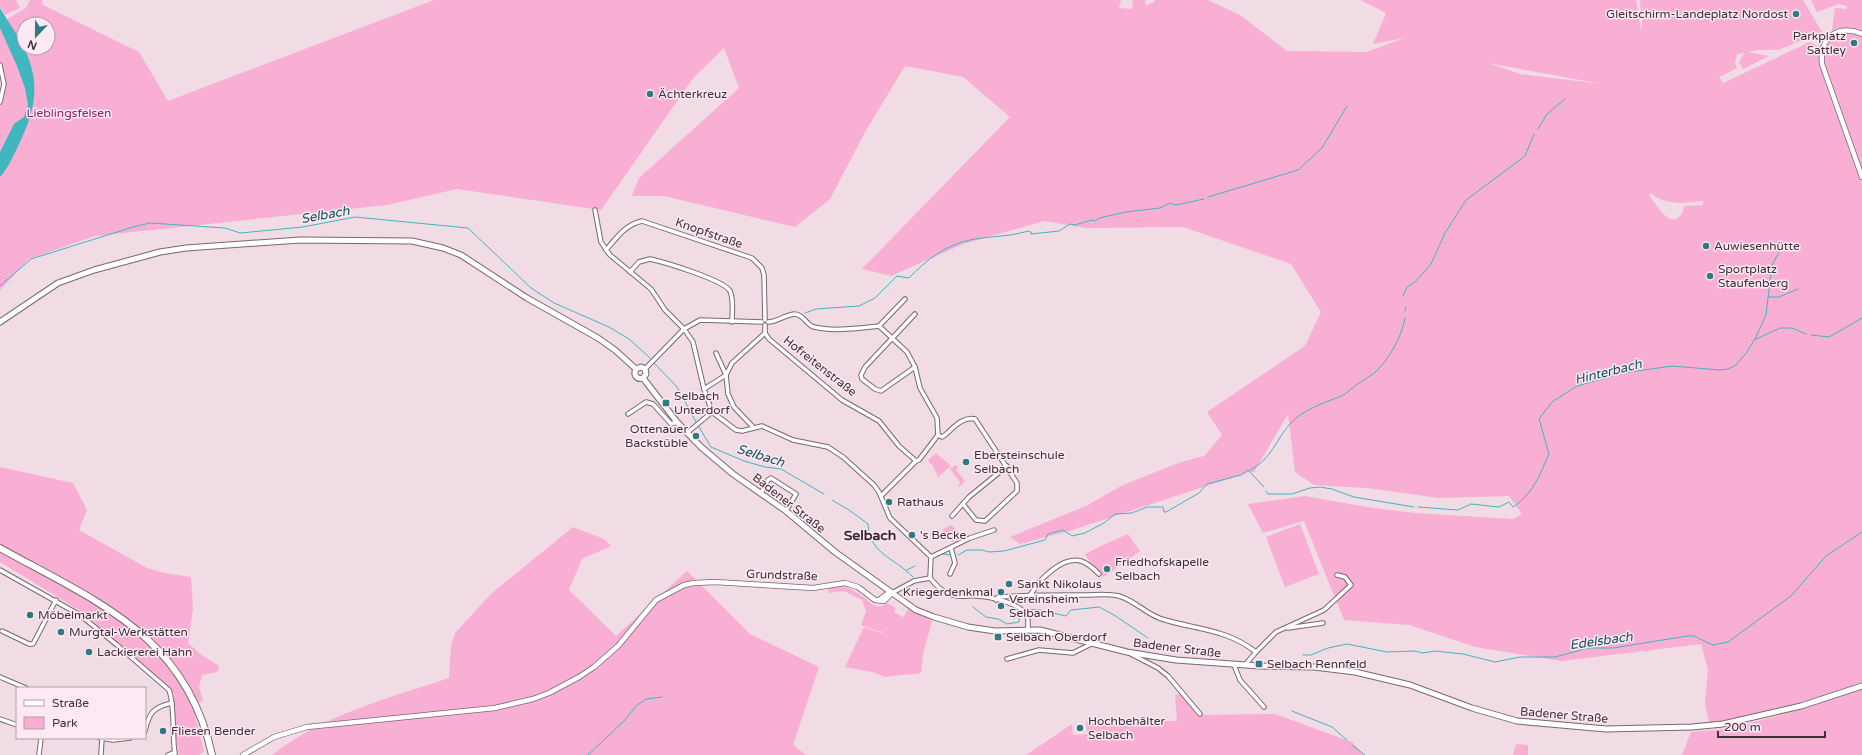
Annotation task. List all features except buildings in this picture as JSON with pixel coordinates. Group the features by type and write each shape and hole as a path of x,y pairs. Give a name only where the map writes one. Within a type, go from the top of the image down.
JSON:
{"main road":[{"path":"0,322 58,283 94,270 160,252 186,248 300,240 412,241 443,248 467,259 527,298 598,338 636,369"},
{"path":"639,367 644,369 646,374 643,378 639,379 636,377 634,373 636,369 639,367"},
{"name":"Badener Straße","path":"643,378 676,422 712,458 786,511 835,552 916,610 968,627 995,631 1040,630 1127,652 1176,660 1245,665 1314,667 1356,672 1380,676 1516,721 1543,725 1606,730 1643,730 1723,724 1801,706 1862,686"},
{"path":"0,548 76,588 112,610 153,644 177,673 196,704 207,733 212,755"}],"street":[{"path":"1862,34 1849,30 1842,31 1831,36 1824,42 1821,55 1822,64 1862,177"},
{"path":"0,65 4,84 0,102"},
{"path":"595,210 601,242 606,250 651,289 666,310 684,328 693,342 704,389 712,412 736,430 742,431 753,427 762,426 793,440 828,447 858,470 874,485 881,496 890,518 931,557 930,578 943,591 953,596 977,596 1015,605 1028,619 1028,630"},
{"name":"Knopfstraße","path":"606,250 624,228 632,223 642,221 752,258 762,268 764,275 765,322"},
{"path":"630,272 640,262 650,259 721,282 726,286 732,296 732,322"},
{"path":"644,369 684,328 700,320 776,322 794,314 802,316 813,327 834,329 879,326 905,299"},
{"path":"915,314 865,367 861,375 862,379 874,389 881,391 915,367"},
{"path":"704,389 726,375 732,363 765,333 765,322"},
{"path":"879,326 907,352 915,367 920,388 937,418 938,435 924,456 916,461 881,496"},
{"name":"Hofreitenstraße","path":"765,333 769,339 842,400 879,421 899,446 916,461"},
{"path":"716,354 726,375 728,394 734,407 753,427"},
{"path":"628,414 646,402 649,402 653,404 671,424 676,422"},
{"path":"686,433 712,412"},
{"path":"938,435 942,437 964,419 970,417 974,419 1017,483 1018,489 985,521 976,520 964,504"},
{"path":"952,516 969,497 1007,466"},
{"path":"761,493 771,478 796,494 786,511"},
{"path":"931,557 970,538 994,530"},
{"path":"950,574 955,563 951,548"},
{"path":"1031,594 1036,586 1052,571 1073,560 1089,565 1099,574"},
{"path":"0,570 56,600 80,615 163,684 170,692 172,703 175,753 168,755"},
{"path":"1245,665 1276,632 1324,610 1351,585 1345,577 1337,575"},
{"name":"Grundstraße","path":"243,755 274,737 307,727 494,708 549,693 579,677 607,656 656,600 684,585 703,582 813,588 845,583 858,587 872,598 886,600 892,593 914,581 930,578"},
{"path":"996,600 998,597 1031,594 1114,595 1132,601 1153,616 1163,620 1195,626 1224,634 1245,644 1256,652"},
{"path":"2,631 29,644 33,644 56,600"},
{"path":"1282,630 1323,623"},
{"path":"1007,659 1039,650 1073,653 1093,643"},
{"path":"1127,652 1163,672 1200,714"},
{"path":"1234,664 1240,680 1264,707"},
{"path":"0,677 24,687"},
{"path":"146,721 154,710 172,703"},
{"path":"0,718 16,725"},
{"path":"39,755 41,739"},
{"path":"101,739 101,755"},
{"path":"107,739 122,739"}],"green space":[{"path":"0,0 16,0 20,8 5,15 0,6"},
{"name":"Lieblingsfelsen","path":"30,0 42,0 43,5 139,52 168,101 434,0 1121,0 1119,8 1132,9 1133,0 1145,0 1146,5 1155,2 1154,0 1208,0 1240,15 1287,51 1366,52 1405,38 1373,44 1386,13 1360,0 1636,0 1641,31 1642,23 1640,0 1803,0 1822,32 1778,50 1758,50 1747,52 1769,56 1743,69 1739,62 1746,53 1737,54 1735,63 1737,68 1719,77 1723,83 1810,42 1818,47 1841,31 1832,30 1835,8 1846,9 1847,6 1839,4 1817,12 1811,0 1862,0 1862,682 1787,707 1709,723 1705,702 1708,670 1701,644 1561,661 1475,647 1409,625 1344,620 1304,521 1263,533 1248,504 1305,496 1367,507 1415,513 1513,519 1522,514 1509,496 1439,498 1367,488 1314,485 1295,472 1288,414 1254,472 1249,472 1072,530 1020,544 1010,537 1086,506 1121,486 1178,463 1204,456 1222,435 1207,412 1305,346 1321,312 1291,264 1183,227 1086,228 1044,221 963,244 891,276 862,269 1010,117 963,77 905,66 865,132 830,199 795,227 664,196 632,196 639,178 739,88 724,48 694,77 601,210 457,189 387,205 95,236 29,259 0,290 0,103 4,87 0,61 0,23 26,8","holes":["1488,63 1602,84 1520,74","1651,193 1669,202 1676,203 1703,201 1703,205 1684,206 1680,216 1674,219 1666,216 1662,212 1649,196"]},
{"path":"936,453 951,466 938,477 932,464 930,464 928,460"},
{"path":"956,465 958,468 956,470 965,481 958,488 960,482 950,469"},
{"path":"0,467 73,483 87,510 79,530 147,568 165,573 191,577 193,609 188,643 203,656 219,666 218,672 202,675 199,687 203,701 198,703 195,716 204,751 199,755 179,755 173,718 174,694 168,686 84,613 0,562"},
{"path":"1300,524 1319,574 1285,587 1266,537"},
{"path":"951,525 961,534 963,538 952,542 942,530"},
{"path":"573,527 604,539 611,546 582,559 569,590 616,636 687,571 750,634 819,667 793,745 806,755 272,755 292,741 335,718 357,709 449,678 451,646 455,633 492,593"},
{"path":"1128,534 1140,551 1104,577 1094,569 1085,554"},
{"path":"845,586 858,593 873,605 879,606 887,603 896,608 894,612 903,617 901,621 909,608 932,621 923,654 921,673 885,677 872,672 845,667 864,627 882,633 888,626 882,632 861,625 866,611 862,600 844,591 829,593 828,588"},
{"path":"1862,690 1862,755 1682,755 1691,732 1727,729 1793,712"},
{"path":"1180,694 1198,715 1275,714 1352,742 1364,755 1026,755 1072,724 1073,735 1087,734 1086,721 1177,721 1175,695"},
{"path":"1516,744 1528,745 1528,755 1513,755"}],"water":[{"path":"0,8 16,33 16,56 27,56 32,68 34,92 33,104 26,129 11,160 0,177 0,152 14,124 24,117 28,105 25,88 17,66 0,28"}],"waterway":[{"path":"1538,129 1547,114 1565,99"},
{"path":"1208,197 1298,170 1322,148 1347,106"},
{"path":"1403,296 1407,287 1415,282 1431,264 1445,233 1466,200 1525,156 1534,134"},
{"path":"805,313 816,309 859,306 875,298 897,276 909,278 929,259 945,249 961,242 1028,231 1031,232 1031,234 1059,231 1070,224 1075,225 1091,220 1095,221 1099,218 1126,212 1160,208 1170,203 1176,205 1204,199"},
{"name":"Selbach","path":"0,286 31,259 150,223 225,228 240,233 303,227 355,217 468,228 531,288 554,303 609,327 629,339 650,358"},
{"path":"1755,339 1766,315 1772,265 1782,247"},
{"path":"1769,297 1779,297 1798,289"},
{"path":"1405,311 1406,307"},
{"path":"1250,470 1264,460 1286,429 1301,414 1343,395 1379,368 1398,341 1405,318"},
{"name":"Hinterbach","path":"1811,335 1829,337 1862,318"},
{"name":"Hinterbach","path":"1418,507 1458,510 1471,504 1499,507 1509,502 1513,507 1520,502 1535,484 1549,454 1539,419 1552,402 1577,386 1623,373 1672,366 1720,370 1728,369 1736,365 1747,352 1754,340 1780,328 1792,328 1806,334"},
{"name":"Selbach","path":"654,363 677,387 696,422"},
{"name":"Selbach","path":"699,427 711,447 744,461 765,467 781,469 824,494"},
{"name":"Hinterbach","path":"958,555 967,550 982,550 989,552 1004,551 1045,540 1048,534 1063,530 1072,536 1085,533 1104,523 1115,514 1132,513 1147,507 1163,507 1164,512 1166,512 1199,493 1207,484 1241,475 1248,470 1264,487"},
{"name":"Hinterbach","path":"1266,491 1268,494 1292,494 1310,488 1320,487 1332,489 1354,497 1414,507"},
{"name":"Selbach","path":"832,500 868,524 873,543 878,549 913,577"},
{"name":"Edelsbach","path":"1303,655 1311,655 1328,648 1347,644 1387,652 1415,651 1423,653 1435,651 1463,654 1495,662 1520,657 1555,657 1588,648 1613,648 1687,636 1694,636 1713,645 1728,642 1791,596 1826,556 1862,532"},
{"name":"Hinterbach","path":"942,554 951,555"},
{"name":"Hinterbach","path":"907,570 915,566"},
{"name":"Selbach","path":"973,607 986,617 998,619 1007,624 1019,622 1020,613"},
{"name":"Selbach","path":"1024,609 1040,610 1066,616 1071,610 1099,607 1114,615 1148,638"},
{"path":"588,755 625,720 636,706 646,699 662,697"},
{"path":"1292,711 1332,727 1347,740"},
{"path":"1352,745 1365,755"}],"place":[{"name":"Gleitschirm-Landeplatz Nordost","path":"1796,14"},
{"name":"Parkplatz Sattley","path":"1854,43"},
{"name":"Ächterkreuz","path":"650,94"},
{"name":"Auwiesenhütte","path":"1706,246"},
{"name":"Sportplatz Staufenberg","path":"1710,276"},
{"name":"Selbach Unterdorf","path":"666,403"},
{"name":"Ottenauer Backstüble","path":"696,436"},
{"name":"Ebersteinschule Selbach","path":"966,462"},
{"name":"Rathaus","path":"889,502"},
{"name":"'s Becke","path":"912,535"},
{"name":"Friedhofskapelle Selbach","path":"1107,569"},
{"name":"Sankt Nikolaus","path":"1009,584"},
{"name":"Kriegerdenkmal","path":"1001,592"},
{"name":"Vereinsheim Selbach","path":"1001,606"},
{"name":"Möbelmarkt","path":"30,615"},
{"name":"Murgtal-Werkstätten","path":"61,632"},
{"name":"Selbach Oberdorf","path":"998,637"},
{"name":"Lackiererei Hahn","path":"89,652"},
{"name":"Selbach Rennfeld","path":"1259,664"},
{"name":"Hochbehälter Selbach","path":"1080,728"},
{"name":"Fliesen Bender","path":"163,731"}],"district":[{"name":"Selbach","path":"870,535"}]}
